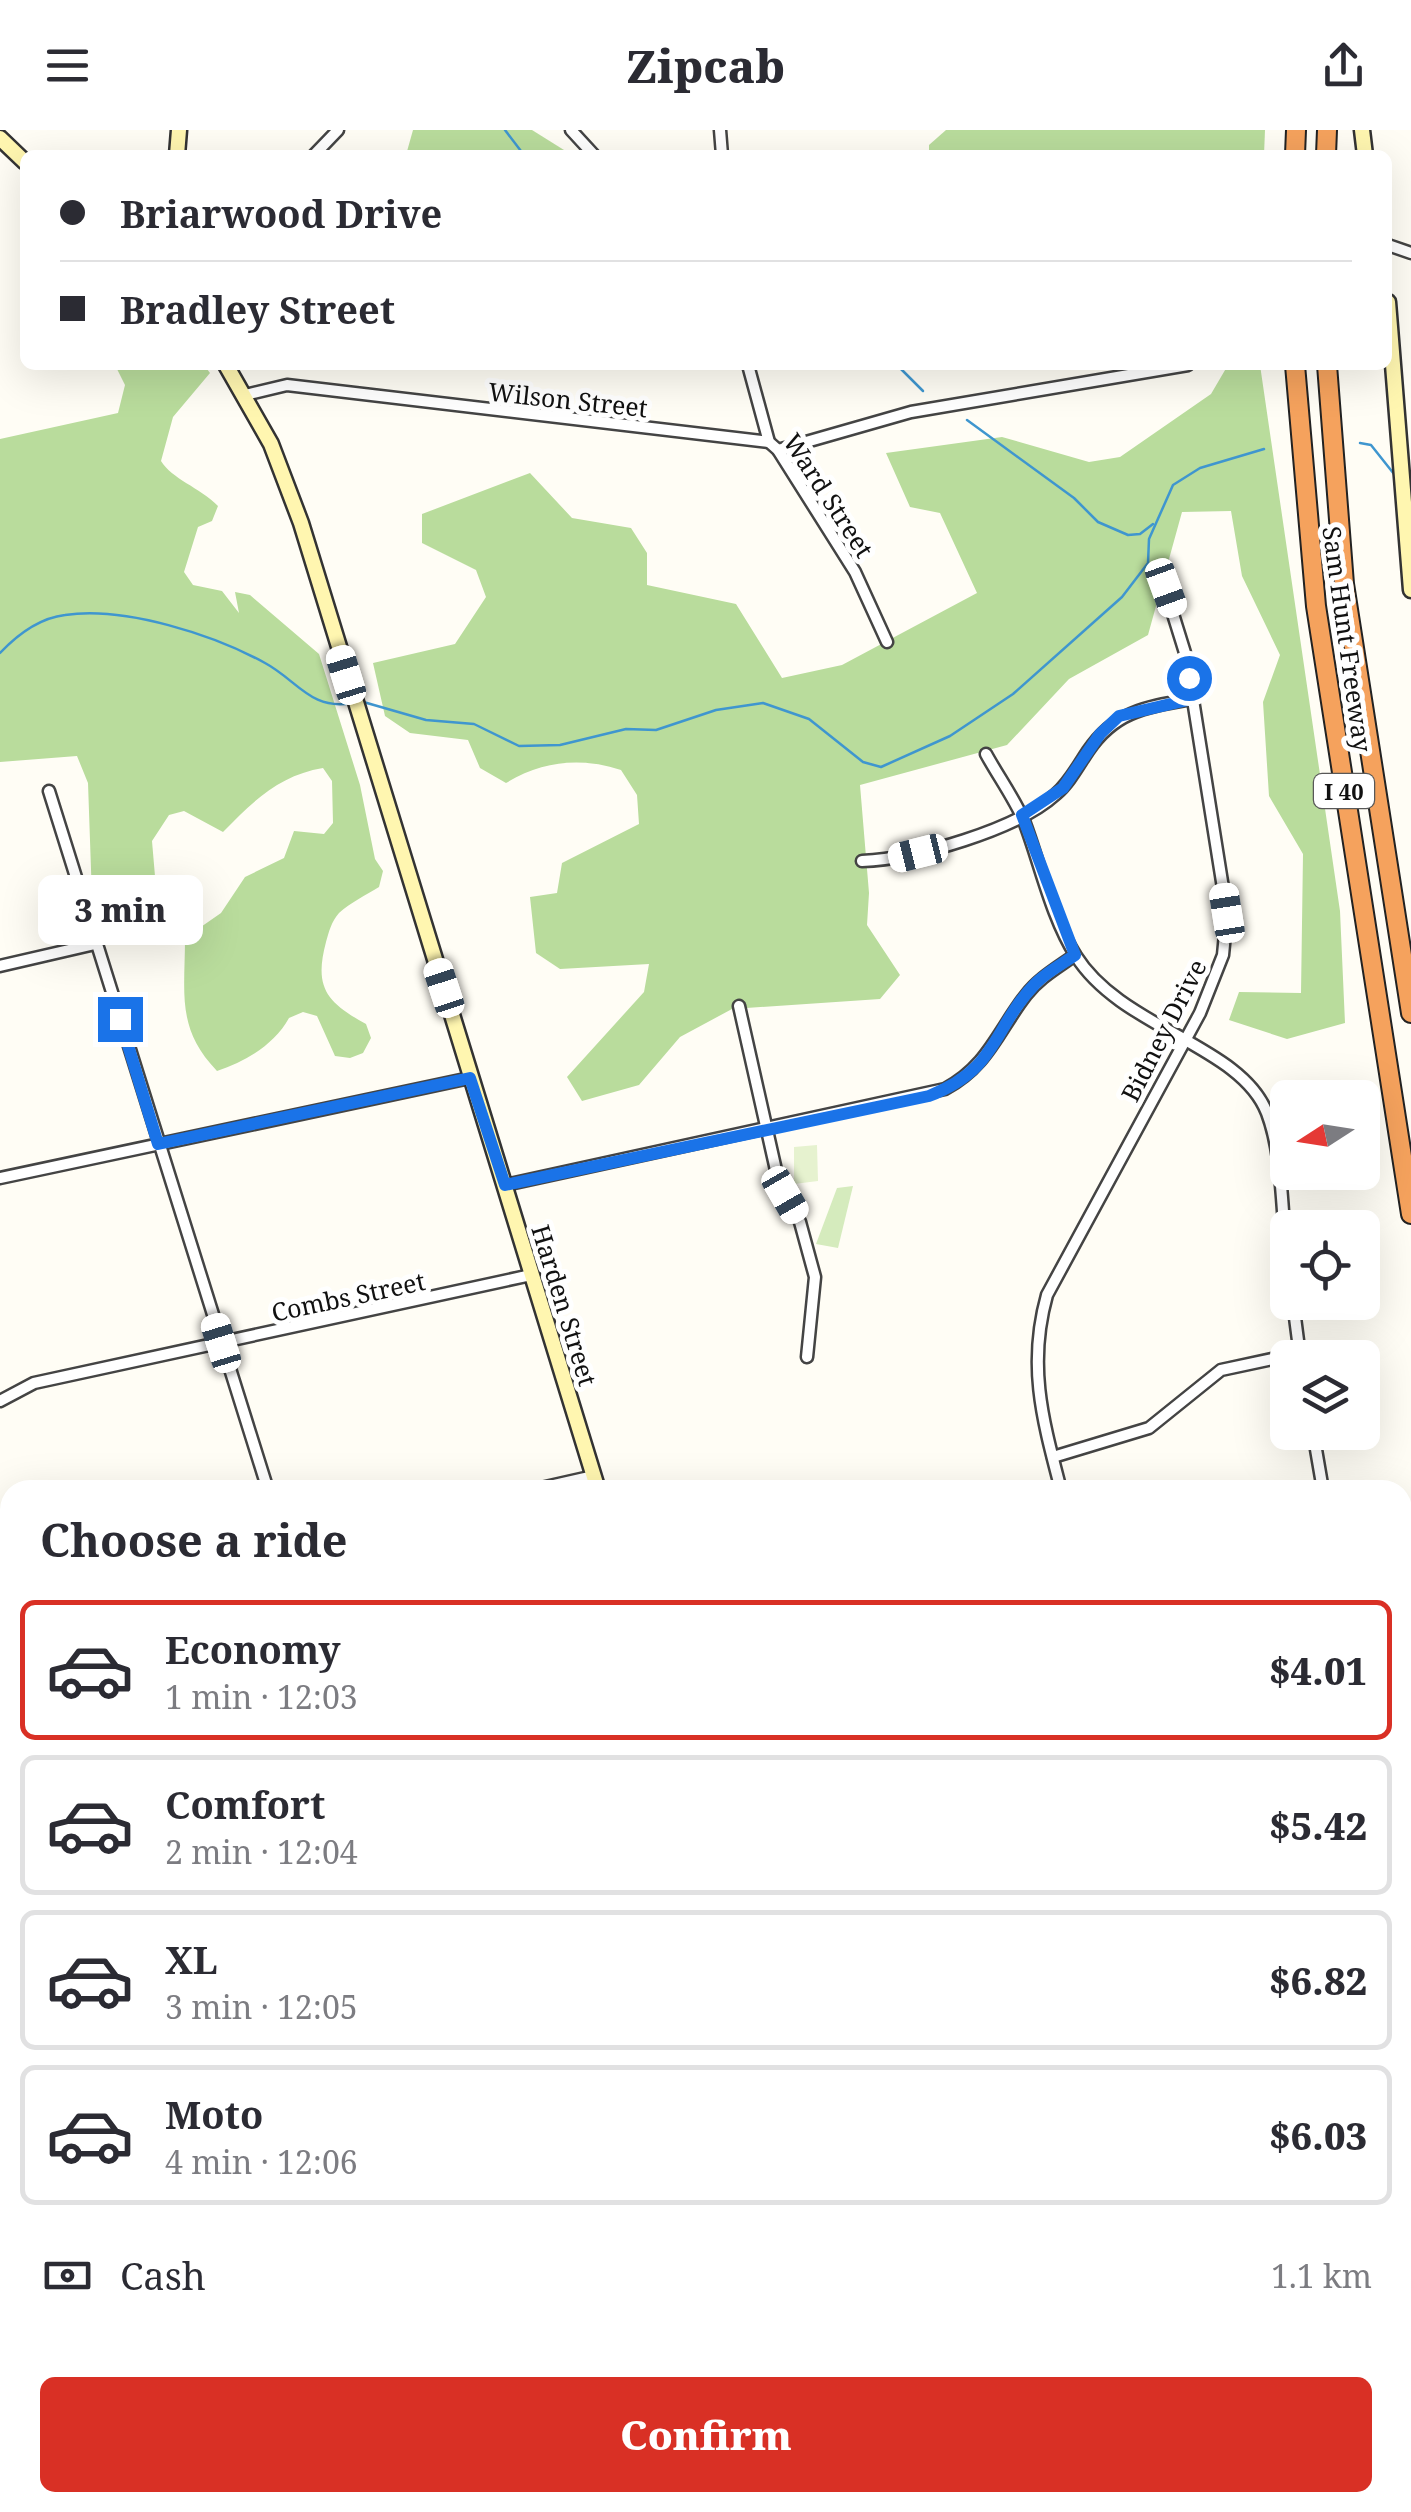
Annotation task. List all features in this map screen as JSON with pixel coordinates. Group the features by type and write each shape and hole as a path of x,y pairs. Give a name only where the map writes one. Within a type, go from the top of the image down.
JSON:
{"highway":[{"name":"Sam Hunt Freeway","path":"1295,370 1311,570 1411,1214"},
{"name":"Sam Hunt Freeway","path":"1327,370 1344,584 1411,1013"}],"main road":[{"path":"0,138 20,157"},
{"path":"1392,352 1411,590"},
{"name":"Harden Street","path":"229,370 287,483 595,1480"}],"street":[{"path":"319,150 338,130"},
{"path":"571,130 589,150"},
{"name":"Ward Street","path":"750,370 773,446 855,572 887,642"},
{"name":"Wilson Street","path":"245,395 287,385 773,446 912,412 1159,370"},
{"name":"Bidney Drive","path":"1058,1480 1042,1423 1035,1376 1037,1340 1047,1295 1218,971 1228,921 1178,623 1159,568"},
{"path":"862,862 918,853 1022,815 1063,788 1100,734 1119,716 1192,699"},
{"path":"986,754 1022,815 1075,955 1109,994 1240,1074 1267,1112 1280,1210"},
{"path":"48,791 265,1480"},
{"path":"0,966 95,944"},
{"path":"505,1185 929,1096 960,1081 992,1052 1038,980 1075,955"},
{"path":"740,1006 778,1178 800,1222 814,1277 807,1358"},
{"path":"0,1178 470,1078"},
{"name":"Combs Street","path":"0,1401 34,1384 532,1275"},
{"path":"1052,1457 1149,1428 1221,1370 1270,1361"},
{"path":"1316,1450 1321,1480"}],"green space":[{"path":"413,130 532,130 564,150 407,150"},
{"path":"946,130 1265,130 1264,150 929,150 929,145"},
{"path":"118,370 210,373 173,417 161,461 218,506 212,521 198,527 184,572 193,585 222,591 239,613 235,592 250,595 319,654 360,785 375,859 383,871 379,887 336,916 323,958 326,992 341,1008 366,1024 371,1038 363,1053 350,1058 335,1056 317,1016 303,1012 289,1018 258,1051 217,1071 195,1040 184,993 185,938 221,913 245,877 284,858 294,831 324,834 333,823 332,781 323,768 280,783 223,832 184,811 169,815 152,841 156,888 131,905 102,910 92,898 88,783 77,756 0,762 0,439 118,413 125,385"},
{"path":"1225,370 1261,370 1340,911 1345,1023 1287,1039 1229,1020 1239,992 1301,993 1303,854 1269,796 1263,702 1280,655 1242,576 1231,511 1182,512 1148,635 1069,679 1007,745 860,785 869,893 867,925 900,975 880,999 732,1009 680,1037 639,1085 582,1101 567,1077 644,992 649,964 560,969 536,953 530,897 557,893 562,863 639,824 637,795 621,770 591,763 548,766 506,783 480,768 468,740 410,733 385,716 373,663 455,644 486,597 476,570 422,543 422,514 530,473 572,518 631,528 647,553 647,585 736,604 782,678 842,665 977,593 940,513 910,507 886,453 1002,437 1089,462 1120,457 1211,394"},
{"path":"817,1145 818,1181 794,1184 794,1147"},
{"path":"853,1186 838,1248 816,1244 837,1188"}],"waterway":[{"path":"505,130 520,150"},
{"path":"902,370 923,391"},
{"path":"967,420 1074,498 1098,522 1128,535 1140,534 1153,524"},
{"path":"1360,443 1371,445 1394,474"},
{"path":"360,701 426,720 474,724 519,746 560,745 626,729 656,730 716,710 763,703 809,719 863,762 881,767 950,736 1013,694 1122,597 1148,563 1149,539 1173,485 1200,468 1264,449"},
{"path":"0,653 38,623 65,615 114,615 168,625 221,642 265,663 315,698 326,703 352,703"}],"route":[{"path":"120,1019 158,1144 470,1078 505,1185 929,1096 945,1090 981,1065 1038,980 1075,955 1022,815 1063,788 1100,734 1119,716 1131,710 1192,699 1189,678"}]}
